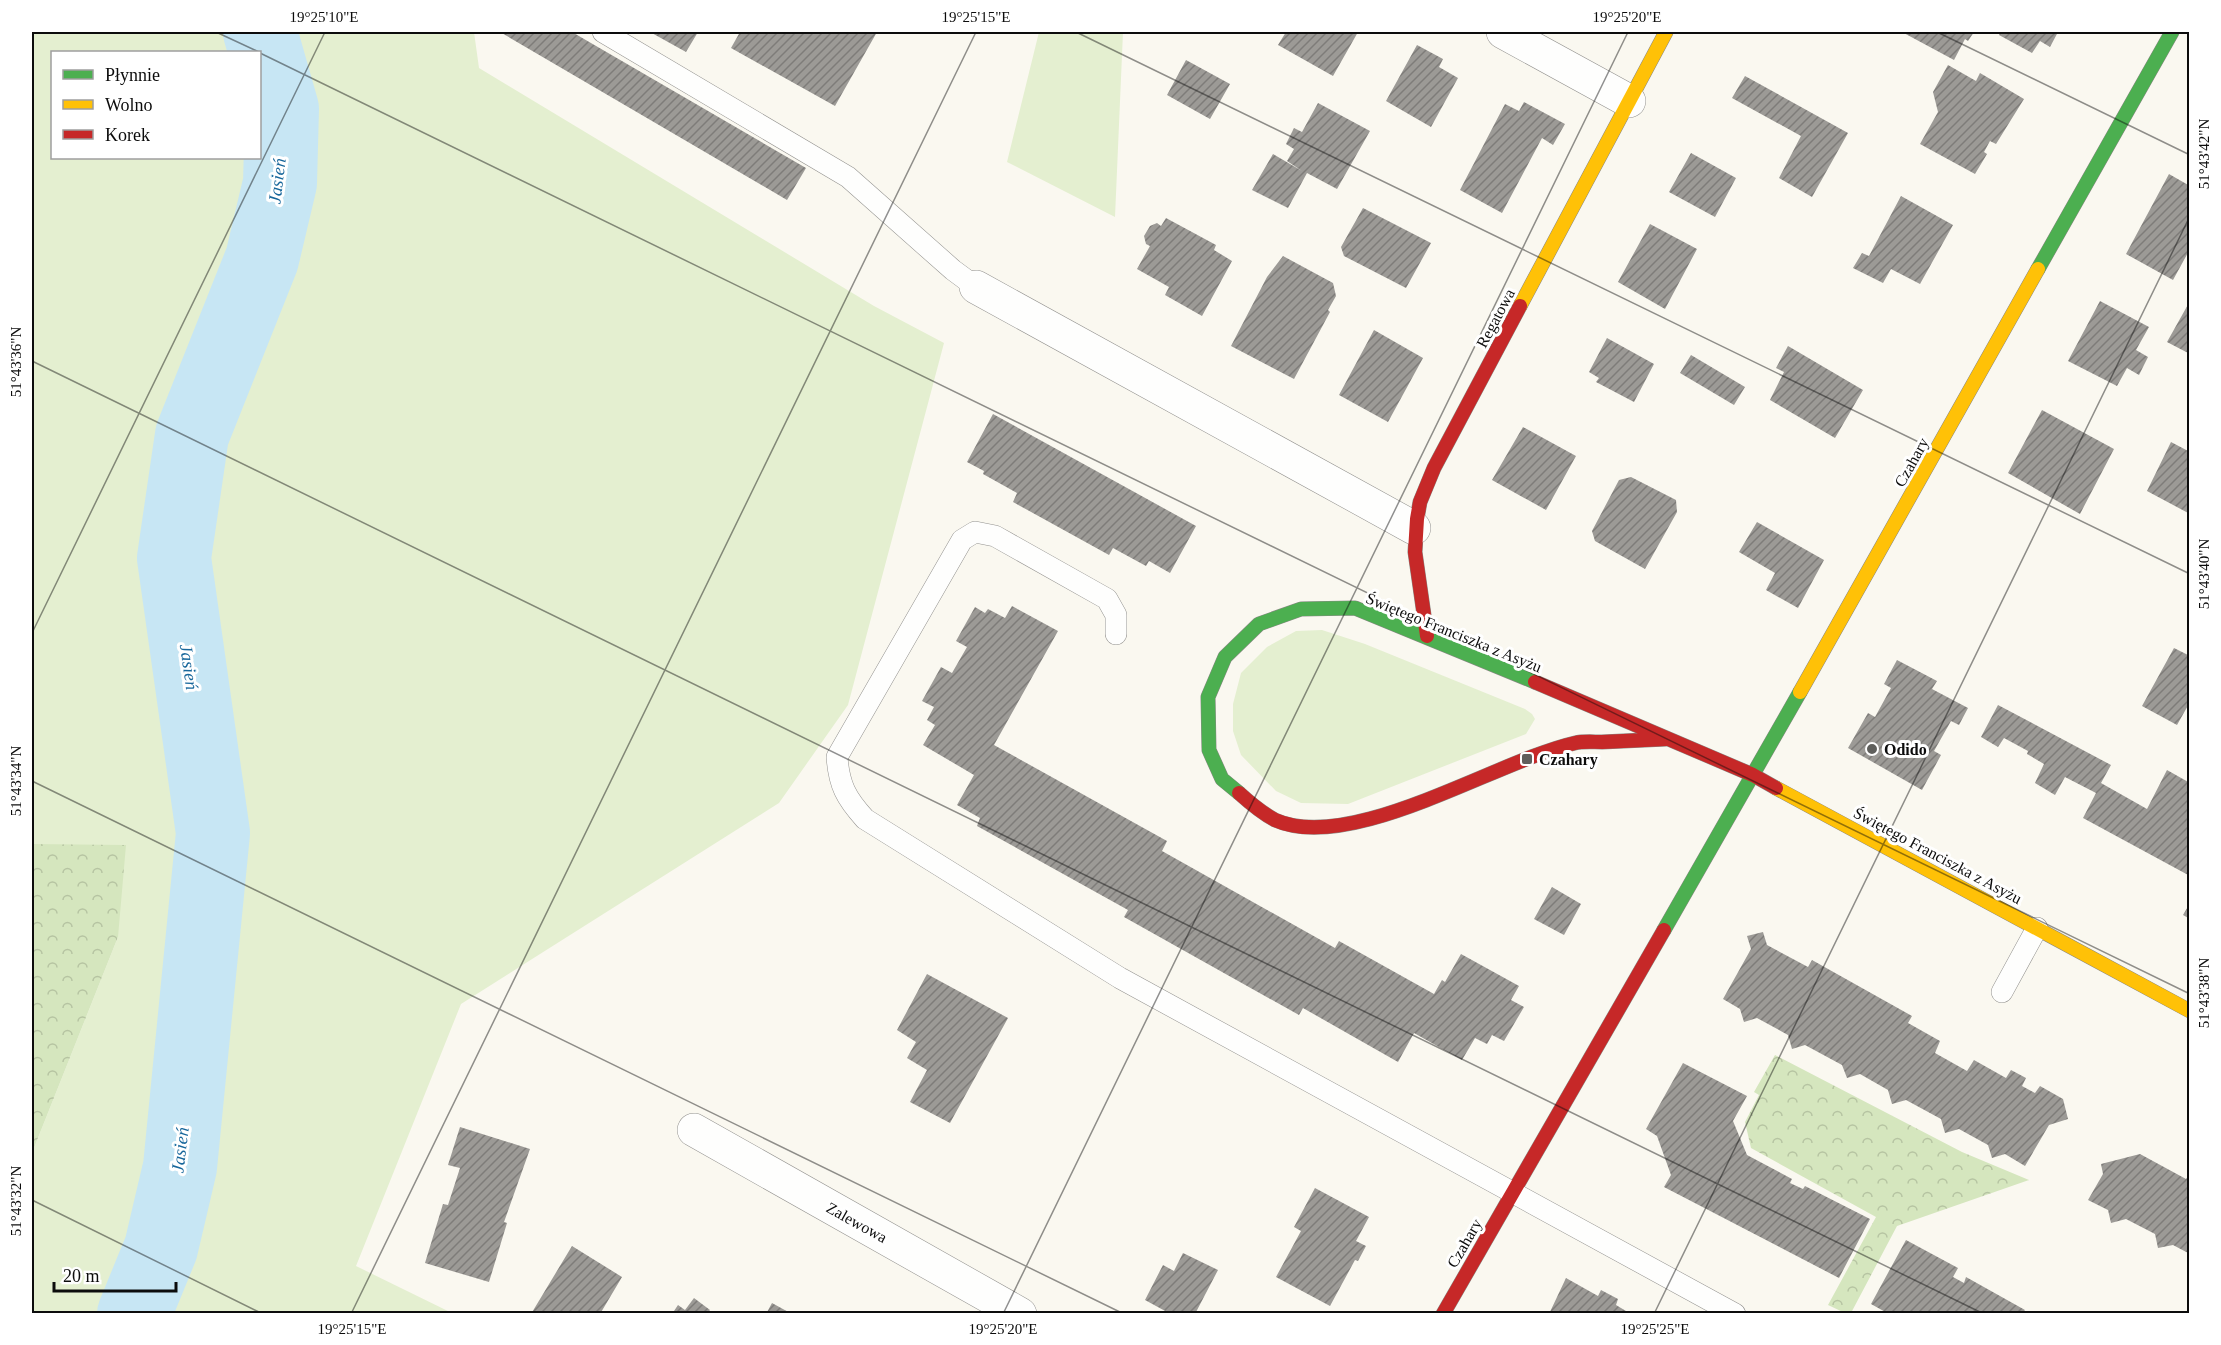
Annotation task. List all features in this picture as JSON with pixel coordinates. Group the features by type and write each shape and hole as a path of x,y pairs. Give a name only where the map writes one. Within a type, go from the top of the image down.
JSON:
{"street":[{"path":"1503,32 1629,101"},
{"name":"Regatowa","path":"1427,636 1417,576 1414,528 1420,500 1434,468 1666,32"},
{"name":"Czahary","path":"1443,1314 1753,775 2172,32"},
{"path":"976,287 1414,528"},
{"name":"Świętego Franciszka z Asyżu","path":"1666,740 1576,743 1527,759 1385,815 1348,824 1304,827 1276,820 1255,807 1222,779 1209,750 1208,698 1225,657 1259,624 1301,609 1355,608 1427,636 1666,740 1707,754 1753,775 2190,1011"},
{"name":"Zalewowa","path":"694,1130 1020,1314"}],"lane":[{"path":"603,32 848,177 953,270 976,287"},
{"path":"1116,634 1116,615 1107,599 995,536 975,532 962,540 837,757 838,773 844,794 865,819 1119,978 1735,1314"},
{"path":"2002,992 2037,928"}],"green space":[{"path":"32,32 474,32 479,68 874,306 944,343 848,705 779,803 461,1004 356,1266 452,1313 32,1313 32,1153 118,937 32,845"},
{"path":"1039,32 1123,32 1115,217 1007,162"},
{"path":"1322,630 1365,644 1525,709 1535,719 1526,734 1348,804 1301,803 1276,791 1241,755 1233,731 1233,704 1241,673 1267,647 1296,631"},
{"path":"32,844 126,845 118,937 32,1153"},
{"path":"1775,1055 1962,1152 2029,1180 1897,1226 1851,1313 1845,1313 1828,1305 1876,1217 1751,1148 1745,1122 1759,1095 1754,1092"}],"building":[{"path":"500,32 572,32 806,168 787,200"},
{"path":"650,32 698,32 686,52"},
{"path":"740,32 877,32 835,106 731,48"},
{"path":"1286,32 1358,32 1333,76 1278,45"},
{"path":"1902,32 1974,32 1968,41 1965,39 1954,60"},
{"path":"2001,32 2058,32 2050,47 2040,41 2032,53 1999,35"},
{"path":"1417,45 1443,59 1439,67 1458,78 1431,127 1386,101"},
{"path":"1186,60 1230,84 1210,119 1167,95"},
{"path":"1948,65 1976,81 1980,73 2024,99 1996,144 1990,141 1984,152 1987,154 1975,174 1920,144 1938,112 1933,92"},
{"path":"1745,76 1848,133 1812,197 1779,178 1801,136 1732,98"},
{"path":"1524,102 1565,124 1553,145 1542,138 1502,213 1460,190 1505,104 1519,111"},
{"path":"1318,103 1370,131 1337,189 1307,173 1288,208 1252,190 1273,154 1302,171 1287,161 1294,149 1286,144 1294,128 1302,132"},
{"path":"1691,153 1736,178 1715,217 1669,192"},
{"path":"2169,174 2190,186 2190,249 2173,280 2126,254"},
{"path":"1901,196 1953,225 1920,284 1891,269 1883,283 1853,268 1862,253 1869,256"},
{"path":"1363,208 1431,243 1406,288 1344,256 1341,247"},
{"path":"1166,218 1216,245 1214,250 1232,261 1202,316 1165,295 1169,287 1137,269 1150,246 1146,244 1144,236 1150,226 1157,223 1161,226"},
{"path":"1650,224 1697,249 1665,309 1618,282"},
{"path":"1283,256 1333,283 1336,296 1328,310 1330,312 1294,379 1231,346 1267,277"},
{"path":"2100,301 2149,327 2136,350 2148,357 2139,375 2127,368 2117,386 2068,361"},
{"path":"2190,301 2190,354 2167,342"},
{"path":"1374,330 1423,358 1388,422 1339,395"},
{"path":"1607,338 1654,364 1634,402 1596,382 1599,378 1589,372"},
{"path":"1788,346 1863,390 1835,438 1770,400 1784,372 1776,368"},
{"path":"1691,355 1745,387 1734,405 1680,373"},
{"path":"2042,410 2114,449 2080,514 2008,473"},
{"path":"993,414 1196,526 1170,573 1149,561 1146,566 1113,548 1109,555 1013,502 1017,493 967,462"},
{"path":"1523,427 1576,456 1546,510 1492,480"},
{"path":"2171,442 2190,452 2190,514 2147,491"},
{"path":"1631,477 1676,500 1677,512 1645,569 1595,541 1592,531 1619,480"},
{"path":"1757,522 1824,560 1798,608 1766,590 1775,573 1739,552"},
{"path":"1012,606 1058,631 994,745 1167,841 1162,851 1335,948 1339,941 1434,994 1442,980 1445,982 1461,954 1519,986 1511,1000 1524,1007 1504,1041 1492,1035 1487,1044 1475,1038 1462,1060 1414,1033 1398,1062 1303,1008 1299,1015 1124,917 1128,910 977,826 980,818 957,805 974,775 923,745 935,725 927,720 934,707 922,701 941,667 952,673 967,647 956,641 975,607 985,613 988,609 1005,618"},
{"path":"2174,648 2190,656 2190,702 2177,725 2142,706"},
{"path":"1897,660 1937,681 1932,689 1968,708 1959,725 1951,721 1934,751 1941,755 1922,790 1848,748 1868,713 1875,717 1891,688 1884,684"},
{"path":"1998,705 2111,765 2101,783 2147,809 2167,770 2190,783 2190,876 2083,818 2096,793 2065,777 2055,795 2035,783 2044,764 2027,754 2028,751 2004,738 1998,747 1981,737"},
{"path":"1552,887 1581,904 1564,935 1534,919"},
{"path":"2190,903 2190,919 2183,915"},
{"path":"1763,932 1767,945 1808,967 1812,960 1912,1016 1908,1023 1940,1041 1935,1053 1967,1071 1974,1060 2006,1078 2011,1070 2026,1078 2022,1086 2035,1093 2040,1086 2063,1099 2068,1119 2049,1125 2025,1166 2005,1154 1992,1158 1988,1145 1959,1129 1945,1133 1941,1119 1906,1100 1892,1104 1888,1090 1860,1074 1847,1078 1842,1065 1805,1045 1792,1049 1788,1035 1757,1018 1744,1022 1740,1009 1723,999 1751,949 1747,936"},
{"path":"927,974 1008,1018 950,1123 910,1102 927,1070 907,1058 916,1042 897,1030"},
{"path":"1683,1063 1747,1096 1733,1121 1747,1155 1792,1179 1790,1183 1803,1189 1805,1186 1870,1219 1839,1278 1664,1187 1671,1175 1657,1136 1646,1129"},
{"path":"460,1127 530,1149 504,1222 507,1223 489,1282 425,1263 443,1204 448,1205 460,1168 448,1165"},
{"path":"2140,1154 2186,1179 2190,1174 2190,1254 2173,1245 2158,1248 2155,1234 2126,1219 2111,1223 2108,1210 2088,1200 2103,1174 2101,1164"},
{"path":"1315,1188 1369,1217 1356,1241 1366,1246 1358,1261 1355,1260 1330,1306 1276,1277 1301,1231 1294,1227"},
{"path":"1906,1240 1958,1268 1953,1277 1964,1283 1966,1277 2025,1310 2022,1314 1889,1314 1871,1304"},
{"path":"572,1246 622,1277 600,1314 531,1314"},
{"path":"1183,1253 1218,1270 1195,1314 1166,1314 1167,1312 1145,1300 1163,1265 1174,1271"},
{"path":"1566,1278 1598,1296 1601,1290 1618,1299 1616,1305 1631,1314 1549,1314"},
{"path":"694,1298 710,1310 707,1314 672,1314 678,1305 685,1310"},
{"path":"772,1303 792,1314 766,1314"}],"waterway":[{"name":"Jasień","path":"134,1314 161,1248 180,1167 213,833 174,558 192,435 262,259 280,183 282,109 260,32"}],"traffic: fast":[{"path":"2038,269 2172,32"},
{"path":"1239,793 1222,779 1209,750 1208,697 1225,657 1259,624 1301,609 1355,608 1535,682"},
{"path":"1664,930 1800,692"}],"traffic: slow":[{"path":"1520,306 1666,32"},
{"path":"1800,692 2038,269"},
{"path":"1776,788 2190,1011"}],"traffic: jam":[{"path":"1427,636 1415,552 1420,502 1434,468 1520,306"},
{"path":"1535,682 1753,775 1776,788"},
{"path":"1239,793 1256,808 1275,820 1306,827 1343,825 1424,801 1505,767 1575,743 1666,739"},
{"path":"1443,1314 1664,930"}],"place":[{"name":"Odido","path":"1872,749"},
{"name":"Czahary","path":"1527,759"}]}
